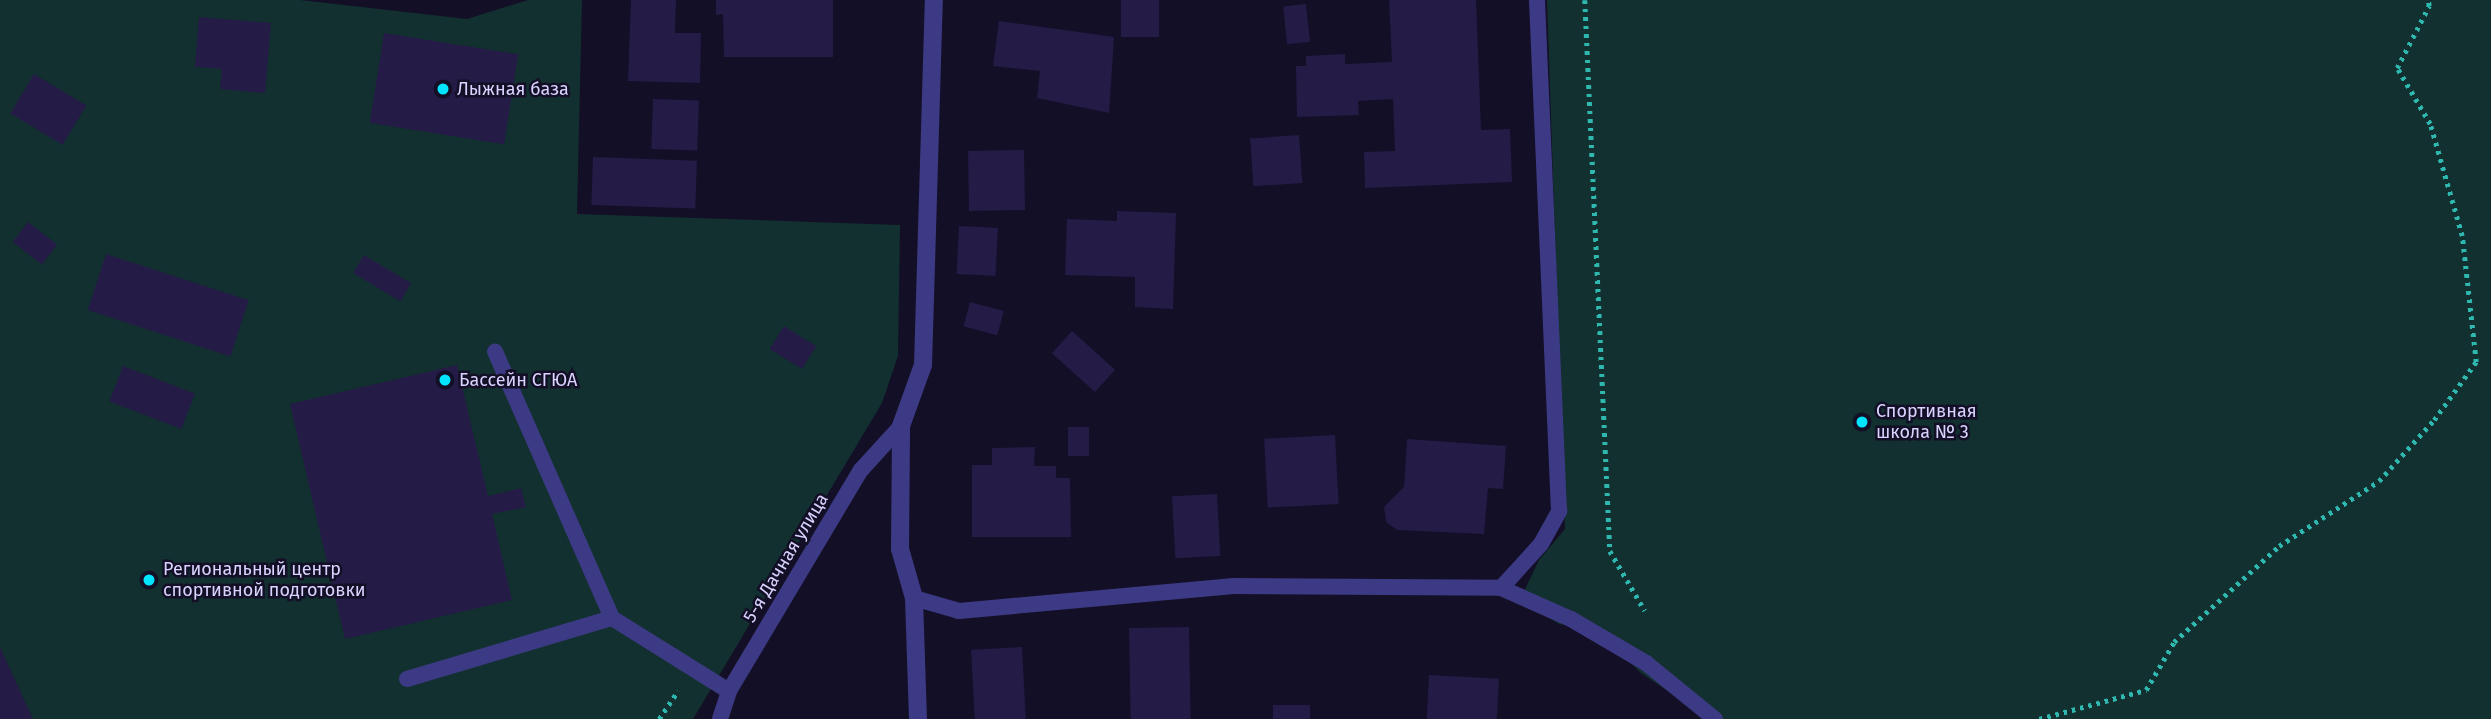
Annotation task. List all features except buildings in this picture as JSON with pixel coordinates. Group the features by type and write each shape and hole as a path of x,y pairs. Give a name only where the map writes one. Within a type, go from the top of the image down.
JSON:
{"street":[{"path":"918,719 914,598 900,549 901,426 923,365 934,0"}],"lane":[{"path":"1501,588 1541,544 1559,511 1537,0"},
{"path":"495,352 612,618 729,691"},
{"name":"5-я Дачная улица","path":"720,719 729,691 861,470 901,426"},
{"path":"914,598 959,611 1234,586 1501,588 1571,619 1646,663 1715,719"},
{"path":"407,679 612,618"}],"path":[{"path":"1585,0 1610,551 1646,611"},
{"path":"2039,719 2146,690 2174,642 2278,546 2379,481 2434,419 2476,362 2462,236 2430,124 2398,68 2429,6 2428,0"}],"green space":[{"name":"Бассейн СГЮА","path":"0,0 300,0 467,19 528,0 582,0 577,214 900,225 898,356 882,403 693,719 0,719"},
{"name":"Спортивная школа № 3","path":"1547,0 2491,0 2491,719 1709,719 1641,673 1597,630 1559,624 1520,600 1539,560 1565,529"}],"place":[{"name":"Лыжная база","path":"443,89"},
{"name":"Бассейн СГЮА","path":"445,380"},
{"name":"Спортивная школа № 3","path":"1862,422"},
{"name":"Региональный центр спортивной подготовки","path":"149,580"}]}
